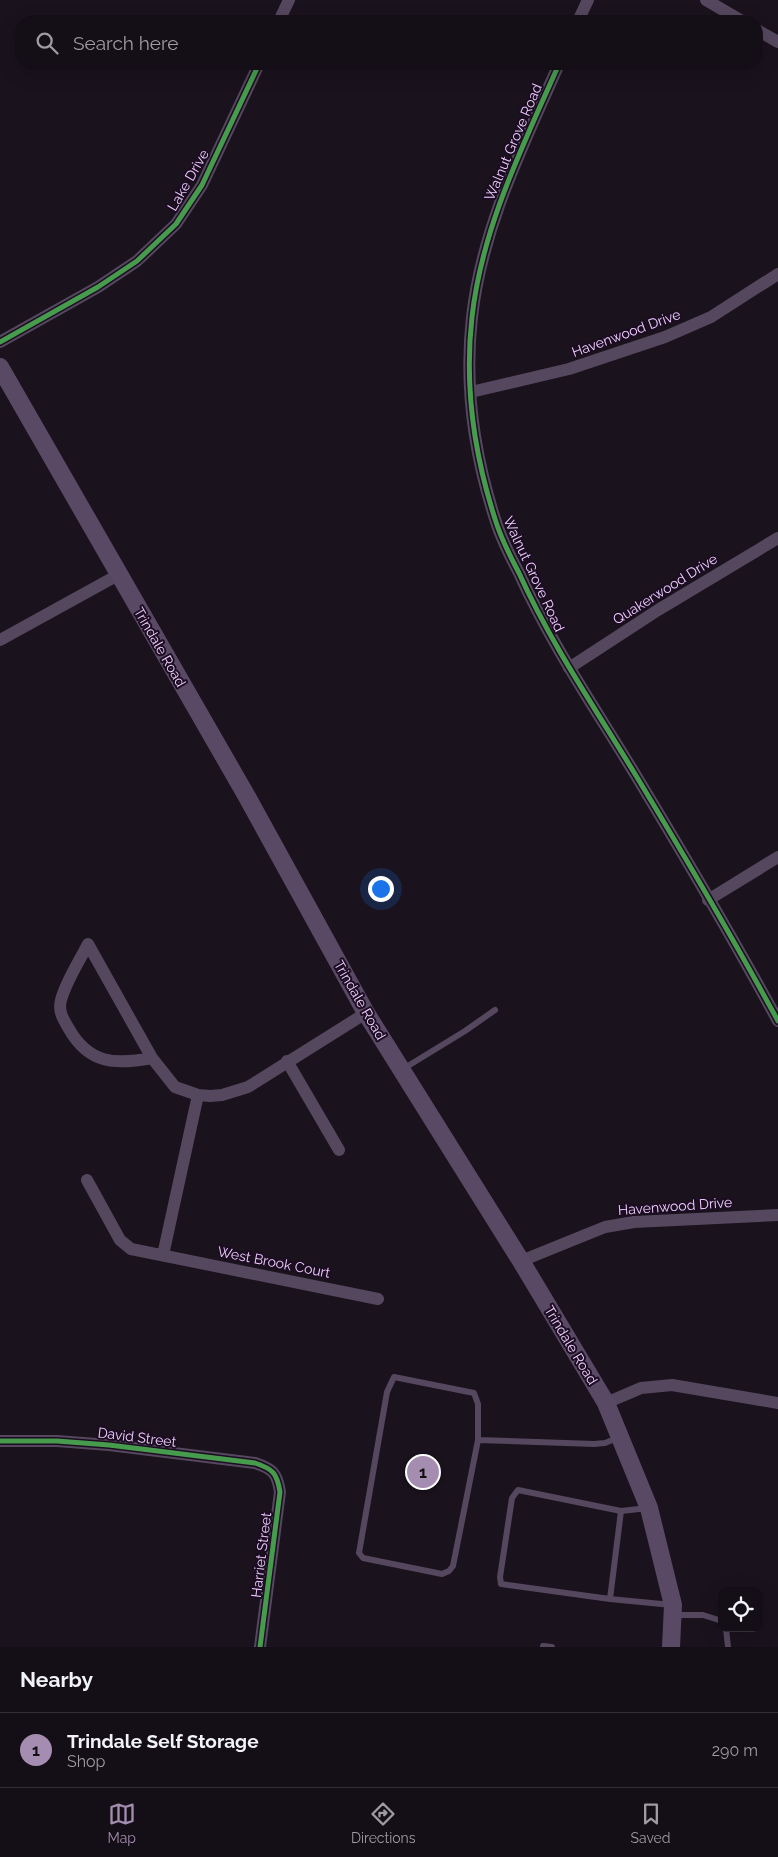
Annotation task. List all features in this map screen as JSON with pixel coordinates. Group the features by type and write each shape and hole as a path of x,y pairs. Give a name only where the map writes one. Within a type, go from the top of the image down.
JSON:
{"main road":[{"name":"Trindale Road","path":"0,367 246,795 366,1013 521,1261 606,1403 650,1508 672,1610 671,1647"}],"street":[{"path":"282,15 289,0"},
{"path":"581,15 588,0"},
{"path":"706,0 732,15"},
{"path":"763,33 778,42"},
{"name":"Lake Drive","path":"0,342 98,287 137,262 176,224 202,185 256,70"},
{"name":"Walnut Grove Road","path":"556,70 498,206 480,267 472,319 471,392 472,418 479,462 497,525 530,599 569,668 636,775 778,1020"},
{"name":"Havenwood Drive","path":"471,392 569,369 665,337 711,317 778,274"},
{"name":"Quakerwood Drive","path":"569,668 658,610 778,538"},
{"path":"0,640 118,574"},
{"path":"708,900 778,857"},
{"path":"152,1058 129,1062 94,1057 81,1048 70,1031 60,1013 61,1001 88,944 152,1058 175,1087 198,1095 222,1095 248,1087 366,1013"},
{"path":"287,1062 339,1150"},
{"path":"163,1255 198,1095"},
{"name":"West Brook Court","path":"87,1180 120,1240 131,1249 378,1299"},
{"name":"Havenwood Drive","path":"521,1261 605,1227 634,1222 778,1215"},
{"path":"606,1403 641,1388 672,1385 778,1402"},
{"name":"David Street","path":"0,1441 58,1441 109,1445 255,1463 270,1468"},
{"name":"Harriet Street","path":"260,1647 280,1492 278,1480 270,1468"}],"lane":[{"path":"402,1070 495,1010"},
{"path":"394,1377 474,1393 478,1404 478,1440 453,1566 449,1571 442,1574 363,1558 359,1553 387,1392 394,1377"},
{"path":"478,1440 594,1444 605,1443 621,1436"},
{"path":"650,1508 620,1511 518,1490 512,1498 500,1577 501,1584 610,1599 703,1615 718,1620"},
{"path":"610,1599 620,1511"},
{"path":"726,1632 728,1647"},
{"path":"543,1646 552,1647"}],"cycle path":[{"path":"0,342 98,287 137,261 176,224 202,185 256,70"},
{"path":"556,70 518,156 494,219 477,284 472,317 469,370 477,449 489,500 502,538 545,625 690,866 778,1021"},
{"path":"0,1441 57,1441 109,1445 255,1463 270,1470 276,1476 280,1492 260,1647"}],"place":[{"name":"Trindale Self Storage","path":"423,1472"}]}
